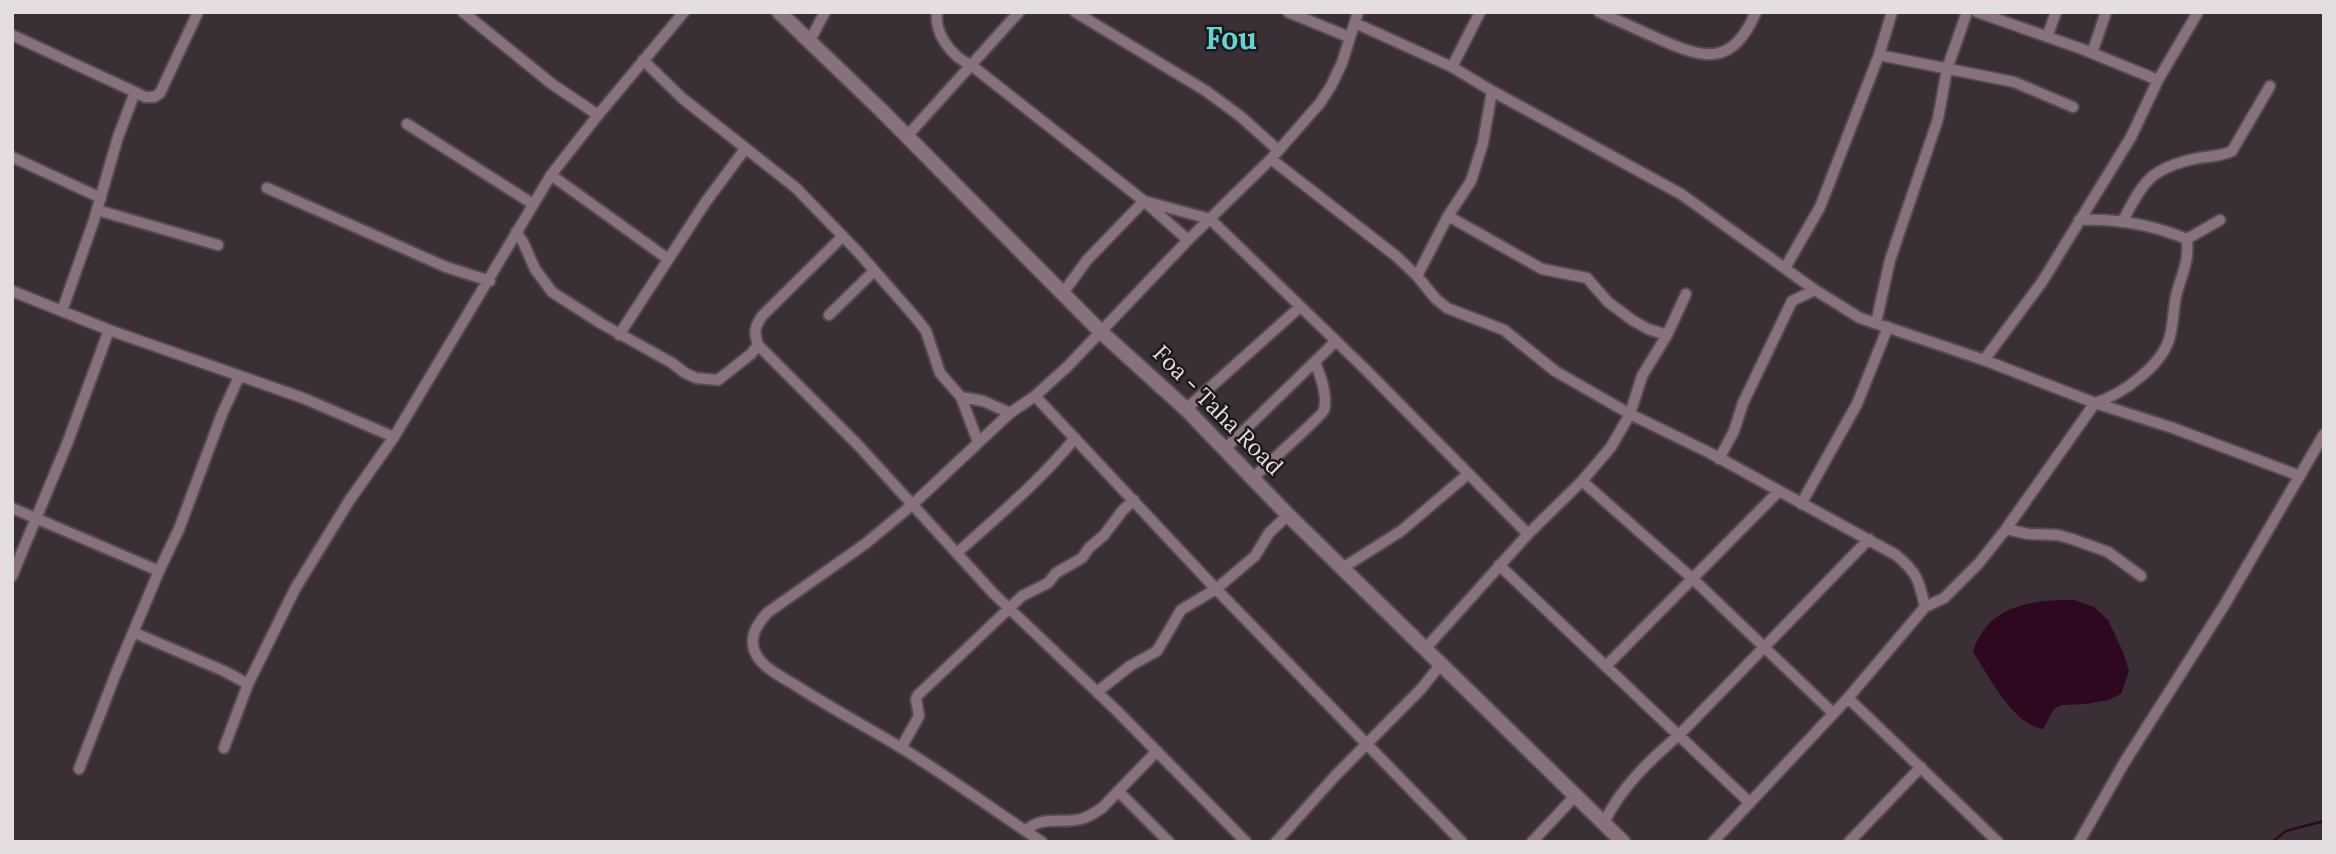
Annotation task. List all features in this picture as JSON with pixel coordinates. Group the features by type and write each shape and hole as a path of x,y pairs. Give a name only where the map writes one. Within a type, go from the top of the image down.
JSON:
{"street":[{"path":"12,36 145,97 154,97 160,93 198,12"},
{"path":"463,12 552,84 598,115"},
{"path":"224,748 248,684 295,589 349,501 394,437 490,281 551,175 684,12"},
{"name":"Foa - Taha Road","path":"779,12 1101,331 1186,409 1288,515 1623,842"},
{"path":"809,42 825,12"},
{"path":"937,12 936,21 952,53 1144,201 1188,240"},
{"path":"907,136 1018,12"},
{"path":"1074,12 1206,91 1240,116 1274,154 1417,276 1425,289 1447,308 1504,330 1555,371 1630,414 1896,555 1913,568 1918,576 1925,607"},
{"path":"1288,12 1349,37"},
{"path":"1452,67 1480,12"},
{"path":"1605,14 1686,51 1704,56 1717,54 1747,35 1756,12"},
{"path":"1785,268 1820,207 1879,55 1892,12"},
{"path":"1876,323 1890,260 1938,119 1947,69 1967,12"},
{"path":"1977,12 2158,80"},
{"path":"2048,37 2056,12"},
{"path":"2092,53 2106,12"},
{"path":"1984,360 2042,282 2131,137 2158,80 2197,12"},
{"path":"1042,842 901,748 846,718 769,668 758,657 752,637 767,614 865,544 912,505 1010,413 1035,396 1274,154 1320,103 1331,86 1342,64 1357,18 1452,67 1681,194 1815,290 1860,318 1984,360 2095,403 2173,428 2300,476"},
{"path":"1879,55 2014,82 2073,107"},
{"path":"643,60 682,98 796,188 874,271 926,331 940,373 961,397 978,442"},
{"path":"2122,222 2146,181 2174,165 2232,151 2270,86"},
{"path":"1417,276 1448,216 1471,181 1483,143 1492,91"},
{"path":"62,311 135,92"},
{"path":"407,124 533,204"},
{"path":"619,335 705,203 745,149"},
{"path":"12,157 101,198"},
{"path":"551,175 668,259"},
{"path":"267,188 446,268 490,281"},
{"path":"1144,201 1210,219 1528,534"},
{"path":"1063,293 1087,260 1144,201"},
{"path":"97,210 218,245"},
{"path":"1448,216 1542,269 1587,278 1608,302 1632,320 1648,330 1667,335"},
{"path":"2079,220 2112,220 2171,232 2187,239"},
{"path":"2187,239 2220,220"},
{"path":"516,232 535,269 552,292 685,373 718,380 751,354 758,345"},
{"path":"843,236 762,316 754,333 758,345 857,444 976,576 1157,751 1246,842"},
{"path":"1713,842 1848,698 1925,607 1944,598 1957,586 2006,529 2095,403 2110,398 2147,373 2170,339 2176,294 2189,258 2187,239"},
{"path":"829,315 874,271"},
{"path":"1719,459 1792,301 1815,290"},
{"path":"12,291 109,330 303,398 394,437"},
{"path":"1425,649 1499,565 1582,481 1611,447 1630,414 1642,376 1667,335 1686,294"},
{"path":"1186,409 1300,307"},
{"path":"1801,504 1857,404 1888,327"},
{"path":"12,576 68,444 109,330"},
{"path":"1225,449 1336,341"},
{"path":"1253,478 1316,421 1324,410 1322,384 1315,362"},
{"path":"79,769 239,377"},
{"path":"1035,396 1216,589 1462,842"},
{"path":"961,397 983,401 1010,413"},
{"path":"2079,842 2124,763 2225,604 2324,434"},
{"path":"957,552 1025,493 1074,438"},
{"path":"1344,567 1401,531 1468,474"},
{"path":"1582,481 1693,579 1833,713"},
{"path":"1606,666 1778,492"},
{"path":"901,748 919,716 916,699 918,695 1022,596 1048,583 1056,573 1082,558 1134,500"},
{"path":"12,508 159,570"},
{"path":"1097,692 1130,666 1157,651 1181,610 1216,589 1255,556 1269,533 1288,515"},
{"path":"2006,529 2072,538 2108,552 2141,576"},
{"path":"1604,823 1614,802 1648,762 1679,735 1868,539"},
{"path":"1499,565 1750,803"},
{"path":"135,633 248,684"},
{"path":"1276,842 1421,689 1441,664"},
{"path":"1848,698 1998,842"},
{"path":"1026,831 1037,822 1082,819 1102,808 1157,751"},
{"path":"1849,842 1921,767"},
{"path":"1118,791 1169,842"},
{"path":"1532,842 1576,795"}],"shaded area":[{"path":"2074,600 2094,607 2108,620 2129,671 2121,694 2108,700 2062,705 2054,709 2043,729 2032,726 2003,698 1973,652 1988,624 2013,608 2042,601"}],"waterway":[{"path":"2272,842 2286,831 2324,821"}],"district":[{"name":"Fou","path":"1231,40"}]}
